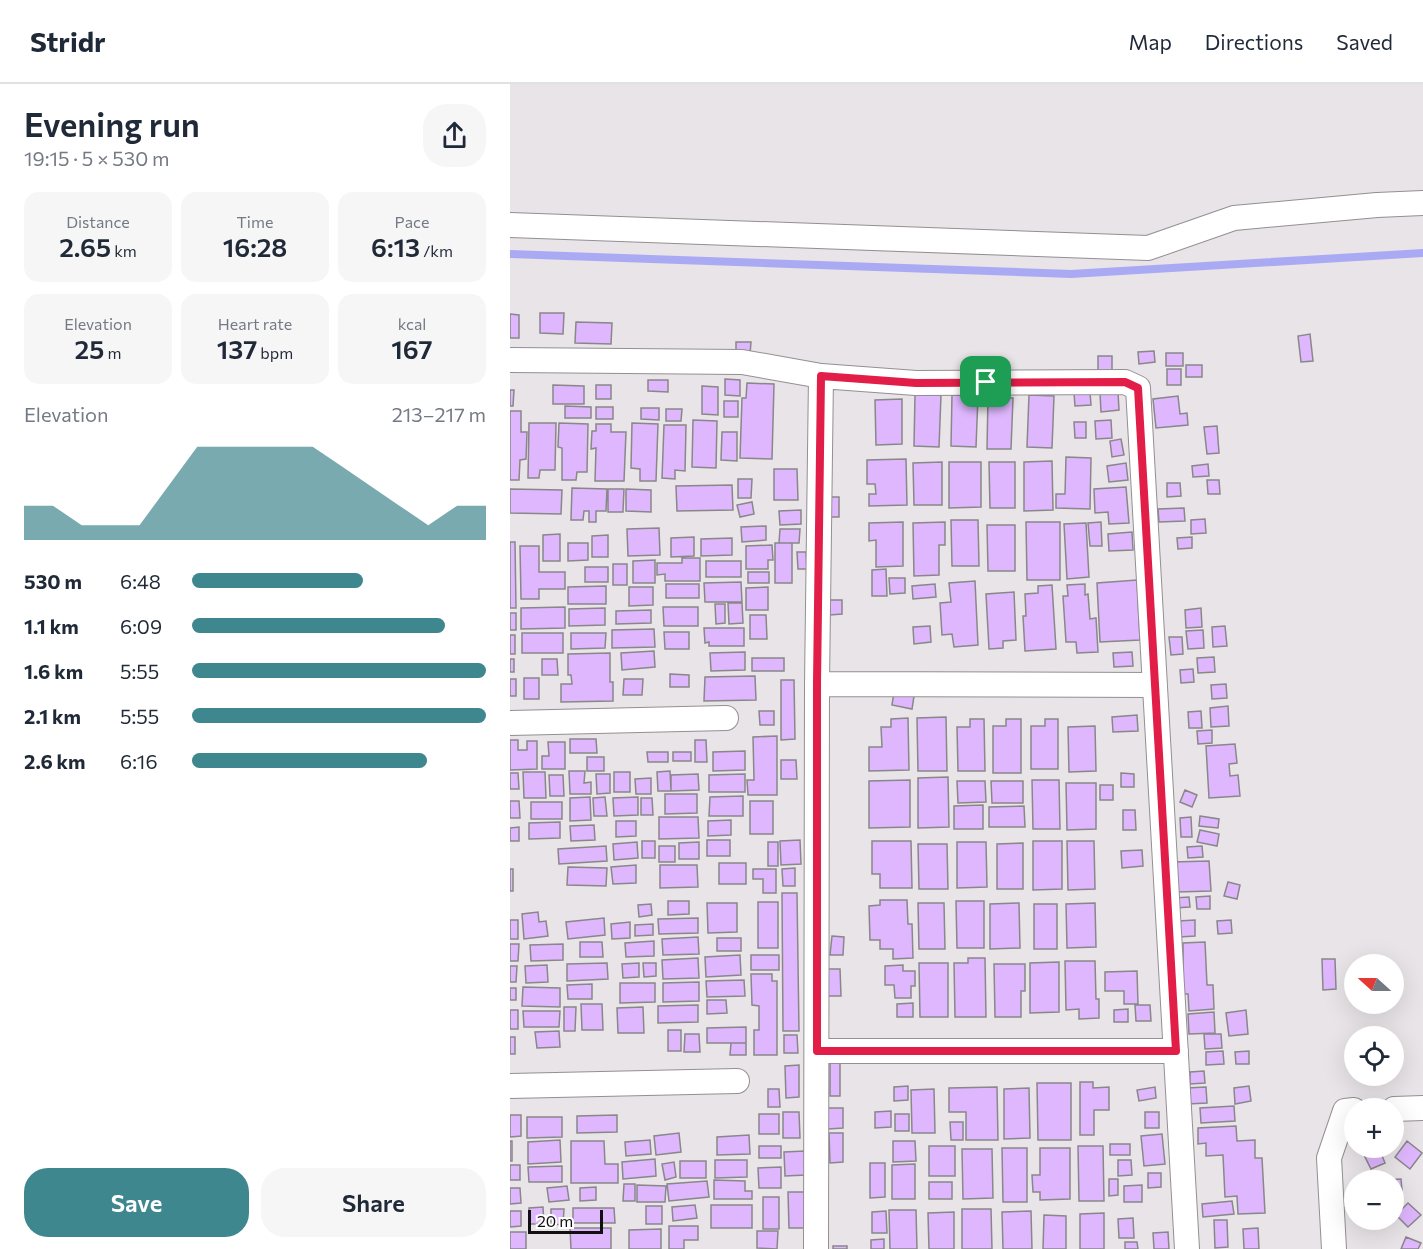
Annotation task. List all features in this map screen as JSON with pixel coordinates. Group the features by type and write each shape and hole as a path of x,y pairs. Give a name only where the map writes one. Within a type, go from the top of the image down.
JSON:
{"street":[{"path":"510,225 1148,249 1234,218 1423,203"},
{"path":"510,360 741,363 821,376 916,383 1125,382 1138,388 1187,1249"},
{"path":"816,1249 817,684 821,376"},
{"path":"817,684 1155,685"},
{"path":"510,723 726,718"},
{"path":"817,1051 1176,1051"},
{"path":"510,1086 737,1081"},
{"path":"1404,1109 1423,1108"},
{"path":"1334,1249 1329,1158 1344,1114"}],"building":[{"path":"540,313 564,313 563,334 540,333"},
{"path":"510,314 519,315 519,338 510,338"},
{"path":"576,322 612,323 611,344 575,343"},
{"path":"1310,334 1313,361 1301,362 1298,336"},
{"path":"736,342 751,342 750,354 736,354"},
{"path":"1154,351 1155,362 1139,364 1138,352"},
{"path":"1166,353 1183,353 1183,366 1166,366"},
{"path":"1098,356 1112,356 1112,372 1098,372"},
{"path":"1186,365 1202,365 1202,377 1186,377"},
{"path":"1167,369 1181,369 1181,385 1167,385"},
{"path":"725,379 740,380 740,396 725,395"},
{"path":"648,380 668,380 668,392 648,391"},
{"path":"747,383 774,384 772,459 740,458 742,398 746,398"},
{"path":"553,385 584,386 584,404 553,404"},
{"path":"596,385 611,385 611,399 596,399"},
{"path":"702,386 718,387 718,415 702,414"},
{"path":"510,390 514,390 513,406 510,406"},
{"path":"1090,392 1091,405 1075,406 1074,393"},
{"path":"1118,392 1119,410 1101,412 1100,393"},
{"path":"915,395 941,395 939,447 914,446"},
{"path":"952,395 978,396 976,447 951,446"},
{"path":"1029,395 1054,396 1052,448 1027,447"},
{"path":"1178,396 1180,414 1187,413 1188,425 1156,428 1153,399"},
{"path":"988,397 1013,398 1011,449 987,449"},
{"path":"902,399 902,444 876,445 875,400"},
{"path":"724,401 738,401 738,417 724,417"},
{"path":"565,406 591,407 591,418 565,418"},
{"path":"596,407 613,407 613,419 596,419"},
{"path":"641,408 659,408 659,420 641,419"},
{"path":"666,409 682,409 681,421 666,421"},
{"path":"510,411 521,411 521,432 527,432 526,459 520,460 519,480 510,480"},
{"path":"693,420 717,421 716,468 692,467"},
{"path":"1111,420 1112,438 1096,439 1095,421"},
{"path":"1074,422 1086,422 1086,438 1075,438"},
{"path":"529,423 556,423 555,470 540,470 539,478 528,478"},
{"path":"559,423 588,424 587,472 577,472 576,480 562,480 562,448 558,447"},
{"path":"632,423 658,424 656,481 640,481 640,469 631,468"},
{"path":"596,424 611,424 611,432 626,432 624,481 595,481 596,448 591,449 592,431 596,431"},
{"path":"664,425 686,425 685,471 675,470 675,479 662,478"},
{"path":"1217,426 1219,453 1207,454 1204,427"},
{"path":"722,432 737,432 737,461 721,460"},
{"path":"1121,439 1124,455 1112,457 1110,441"},
{"path":"1066,457 1091,458 1090,509 1056,508 1056,494 1065,494"},
{"path":"906,459 907,505 869,506 869,494 876,494 875,484 867,484 867,460"},
{"path":"1052,461 1053,510 1024,511 1024,462"},
{"path":"942,462 942,505 914,505 913,463"},
{"path":"949,462 981,462 981,507 949,508"},
{"path":"989,462 1015,462 1015,508 990,508"},
{"path":"1126,463 1128,480 1109,482 1107,466"},
{"path":"1208,464 1209,476 1193,477 1192,466"},
{"path":"774,469 797,469 798,500 774,500"},
{"path":"738,479 752,479 751,498 738,498"},
{"path":"1207,480 1219,480 1220,494 1208,494"},
{"path":"1167,483 1180,483 1181,496 1167,497"},
{"path":"732,485 733,510 677,511 676,486"},
{"path":"1126,487 1129,523 1109,524 1108,512 1095,513 1094,489"},
{"path":"572,488 607,489 606,511 596,511 596,522 589,522 589,511 584,511 583,520 571,520"},
{"path":"510,489 562,490 561,514 510,513"},
{"path":"608,489 624,489 623,512 608,512"},
{"path":"626,489 651,490 651,512 626,511"},
{"path":"826,497 839,497 839,517 827,517"},
{"path":"752,502 754,514 740,517 737,505"},
{"path":"1184,508 1185,521 1159,522 1158,509"},
{"path":"801,510 801,524 780,525 779,511"},
{"path":"1205,519 1206,533 1191,534 1191,520"},
{"path":"951,520 978,520 979,566 952,566"},
{"path":"903,522 903,566 876,567 876,540 869,541 869,523"},
{"path":"945,522 945,545 939,545 939,575 914,576 913,523"},
{"path":"1026,522 1060,522 1060,580 1027,580"},
{"path":"1101,522 1102,546 1090,546 1088,523"},
{"path":"1086,523 1089,577 1067,579 1064,524"},
{"path":"987,525 1015,525 1015,571 988,571"},
{"path":"766,526 766,540 742,542 741,527"},
{"path":"659,528 660,555 628,556 627,529"},
{"path":"780,529 800,529 799,543 779,543"},
{"path":"1132,532 1133,550 1109,551 1108,534"},
{"path":"560,534 560,561 543,561 543,535"},
{"path":"608,535 608,557 592,557 592,536"},
{"path":"694,537 694,556 671,557 671,538"},
{"path":"1192,537 1192,548 1178,549 1177,538"},
{"path":"732,538 732,555 701,556 701,539"},
{"path":"510,542 515,542 516,608 510,608"},
{"path":"568,543 588,543 588,560 568,561"},
{"path":"775,543 792,543 792,583 775,583"},
{"path":"772,545 773,560 768,560 768,569 746,569 746,546"},
{"path":"520,546 539,546 539,572 565,572 565,589 539,589 539,599 521,599"},
{"path":"797,552 806,552 807,569 798,569"},
{"path":"682,558 700,558 700,581 665,581 665,574 657,575 657,563 682,563"},
{"path":"655,560 655,583 633,583 633,561"},
{"path":"706,561 741,561 741,577 706,577"},
{"path":"613,564 627,564 627,585 613,585"},
{"path":"585,567 608,567 608,582 585,582"},
{"path":"886,569 887,596 872,596 872,570"},
{"path":"748,572 769,572 769,583 748,583"},
{"path":"889,578 905,578 905,593 890,594"},
{"path":"1137,580 1140,640 1100,642 1097,583"},
{"path":"975,581 978,645 954,647 952,634 942,635 940,603 951,602 949,583"},
{"path":"741,582 742,602 705,602 704,583"},
{"path":"666,584 699,584 699,598 666,598"},
{"path":"935,584 936,597 913,599 912,586"},
{"path":"1085,584 1090,619 1096,618 1098,652 1077,653 1076,642 1066,642 1063,596 1068,596 1067,585"},
{"path":"1052,585 1056,649 1025,651 1023,616 1026,616 1025,594 1038,593 1038,586"},
{"path":"606,586 606,604 568,604 568,587"},
{"path":"629,587 653,587 653,605 629,606"},
{"path":"768,587 768,610 746,610 746,588"},
{"path":"1014,592 1016,640 1003,641 1003,648 989,649 986,594"},
{"path":"830,600 842,600 842,614 830,615"},
{"path":"728,603 742,603 743,623 729,624"},
{"path":"715,604 725,604 725,623 716,624"},
{"path":"565,607 565,628 521,629 521,608"},
{"path":"663,607 698,607 698,626 664,626"},
{"path":"605,608 605,625 569,626 569,609"},
{"path":"1201,608 1202,627 1186,628 1185,610"},
{"path":"651,610 651,623 616,624 616,611"},
{"path":"510,613 516,613 516,630 510,630"},
{"path":"750,615 766,615 767,639 750,639"},
{"path":"930,626 931,642 914,644 913,627"},
{"path":"1225,626 1227,646 1213,647 1212,627"},
{"path":"704,628 744,628 744,646 709,646 709,642 705,643"},
{"path":"654,629 655,647 612,648 612,630"},
{"path":"1203,630 1204,648 1188,649 1186,631"},
{"path":"664,632 689,632 689,649 665,649"},
{"path":"522,633 563,633 563,653 522,653"},
{"path":"571,633 606,633 605,648 571,649"},
{"path":"510,635 515,635 515,654 510,654"},
{"path":"1169,637 1182,637 1183,654 1171,655"},
{"path":"654,651 655,667 622,670 621,653"},
{"path":"745,652 745,670 711,671 710,653"},
{"path":"1132,652 1133,666 1114,667 1113,653"},
{"path":"610,653 610,682 613,682 613,701 561,702 561,684 572,684 571,675 568,675 568,654"},
{"path":"1214,657 1215,672 1198,673 1197,658"},
{"path":"752,658 784,658 784,671 752,671"},
{"path":"510,659 514,659 514,672 510,672"},
{"path":"542,659 557,659 558,675 542,675"},
{"path":"1193,669 1194,682 1181,683 1180,670"},
{"path":"670,674 689,675 689,687 670,687"},
{"path":"755,676 756,700 704,701 705,677"},
{"path":"524,678 539,678 539,699 524,699"},
{"path":"510,679 516,679 516,696 510,696"},
{"path":"624,679 643,679 642,695 623,695"},
{"path":"781,680 794,680 795,739 781,740"},
{"path":"1226,684 1227,698 1212,699 1211,685"},
{"path":"894,692 914,696 912,709 892,705"},
{"path":"1228,706 1229,726 1211,727 1210,708"},
{"path":"759,711 774,711 774,725 760,725"},
{"path":"1201,711 1202,728 1189,728 1188,712"},
{"path":"1137,715 1138,731 1113,732 1112,717"},
{"path":"946,717 947,771 918,771 917,718"},
{"path":"908,718 909,770 869,771 869,747 882,747 881,727 891,727 891,719"},
{"path":"970,719 984,719 985,771 958,771 957,727 970,727"},
{"path":"1006,719 1021,719 1021,773 993,773 993,726 1006,726"},
{"path":"1045,719 1058,719 1058,769 1031,769 1031,726 1045,726"},
{"path":"1095,726 1096,771 1069,772 1068,727"},
{"path":"1212,730 1212,743 1198,744 1197,731"},
{"path":"777,736 777,795 748,795 747,780 754,780 753,737"},
{"path":"570,739 596,739 597,753 570,753"},
{"path":"510,740 518,740 518,750 527,750 527,741 537,741 537,769 510,770"},
{"path":"695,740 706,740 707,762 695,762"},
{"path":"548,742 565,742 565,769 542,769 542,756 549,756"},
{"path":"1235,744 1237,763 1229,764 1230,776 1238,775 1240,796 1209,798 1206,746"},
{"path":"745,751 745,770 713,771 713,752"},
{"path":"647,752 668,752 668,762 648,762"},
{"path":"673,752 691,752 691,761 673,761"},
{"path":"587,757 604,757 604,771 587,771"},
{"path":"781,760 796,760 797,779 781,779"},
{"path":"569,771 585,771 584,783 591,782 591,794 570,794"},
{"path":"670,771 671,791 658,791 657,772"},
{"path":"523,772 545,772 546,798 524,798"},
{"path":"614,772 630,772 630,792 614,792"},
{"path":"510,773 518,773 519,789 510,789"},
{"path":"1121,773 1134,774 1134,787 1121,787"},
{"path":"596,774 610,774 610,793 597,794"},
{"path":"698,774 699,790 671,791 671,775"},
{"path":"745,774 745,792 709,792 709,775"},
{"path":"549,775 563,775 564,796 550,796"},
{"path":"948,777 949,827 918,828 918,778"},
{"path":"651,778 651,794 636,794 635,779"},
{"path":"910,780 910,827 869,828 869,781"},
{"path":"1032,780 1059,780 1060,829 1033,829"},
{"path":"957,781 985,781 986,802 958,803"},
{"path":"991,781 1023,781 1023,803 992,803"},
{"path":"1066,783 1096,783 1096,829 1067,830"},
{"path":"1100,785 1113,785 1113,800 1100,800"},
{"path":"1185,790 1197,795 1192,807 1180,802"},
{"path":"665,794 697,794 697,813 665,814"},
{"path":"743,796 743,816 709,816 710,797"},
{"path":"590,797 591,820 570,821 570,798"},
{"path":"605,797 607,816 594,816 593,798"},
{"path":"638,797 638,815 614,816 613,798"},
{"path":"641,798 652,798 653,815 641,815"},
{"path":"510,801 519,801 520,818 510,818"},
{"path":"750,801 773,801 773,834 750,834"},
{"path":"531,802 562,802 562,819 531,819"},
{"path":"983,805 983,829 954,829 954,806"},
{"path":"1024,806 1025,827 989,827 989,807"},
{"path":"1123,810 1135,810 1136,830 1123,830"},
{"path":"1200,816 1219,819 1218,828 1199,826"},
{"path":"659,817 698,817 699,838 659,839"},
{"path":"1191,817 1192,837 1181,837 1180,818"},
{"path":"731,820 731,835 708,836 708,821"},
{"path":"616,821 636,821 636,836 616,837"},
{"path":"560,822 560,838 529,839 529,823"},
{"path":"594,825 595,840 571,841 570,826"},
{"path":"519,827 519,841 510,841 510,828"},
{"path":"1200,830 1219,834 1217,846 1197,842"},
{"path":"707,840 730,840 730,856 707,856"},
{"path":"800,840 801,864 781,865 780,841"},
{"path":"642,841 655,841 655,858 642,858"},
{"path":"872,841 911,841 912,888 880,888 880,874 872,874"},
{"path":"1033,841 1062,841 1062,889 1033,890"},
{"path":"1067,841 1094,841 1095,889 1068,890"},
{"path":"637,842 638,858 614,860 613,844"},
{"path":"699,842 699,859 679,859 679,843"},
{"path":"768,842 778,842 778,866 768,866"},
{"path":"957,842 986,842 987,887 957,888"},
{"path":"1023,843 1023,889 997,889 997,844"},
{"path":"918,844 947,844 948,889 919,889"},
{"path":"606,846 607,861 559,864 558,849"},
{"path":"659,846 675,846 675,862 659,862"},
{"path":"1202,846 1203,857 1188,858 1187,847"},
{"path":"1142,850 1143,866 1122,868 1121,851"},
{"path":"1209,861 1211,891 1177,892 1172,862"},
{"path":"719,863 746,863 746,884 719,884"},
{"path":"636,865 636,883 613,884 611,867"},
{"path":"660,865 697,865 698,887 660,888"},
{"path":"568,867 607,868 606,886 567,885"},
{"path":"795,868 795,886 783,886 782,869"},
{"path":"510,869 513,869 513,891 510,891"},
{"path":"753,869 776,869 776,893 763,893 763,879 753,879"},
{"path":"1228,882 1240,885 1237,899 1224,896"},
{"path":"782,893 797,893 799,1031 783,1031"},
{"path":"1210,896 1210,909 1197,909 1196,897"},
{"path":"1189,897 1190,907 1174,908 1174,898"},
{"path":"880,900 907,900 908,924 912,924 913,958 893,959 893,949 880,949 880,940 870,940 869,906 880,905"},
{"path":"668,901 689,901 689,914 668,915"},
{"path":"956,901 984,901 984,948 957,948"},
{"path":"758,902 778,902 778,948 758,948"},
{"path":"707,903 737,903 737,932 708,933"},
{"path":"918,903 944,903 945,949 919,949"},
{"path":"1019,903 1020,948 990,949 990,904"},
{"path":"1095,903 1096,947 1067,948 1066,904"},
{"path":"651,904 652,915 639,917 638,905"},
{"path":"1034,904 1057,904 1057,949 1034,949"},
{"path":"538,912 539,922 546,921 548,936 524,939 522,914"},
{"path":"604,918 605,935 568,939 566,922"},
{"path":"698,918 698,933 659,934 658,919"},
{"path":"510,920 518,920 518,939 510,939"},
{"path":"1195,920 1195,936 1179,937 1178,921"},
{"path":"1231,920 1232,933 1218,934 1217,921"},
{"path":"630,922 630,938 612,939 611,924"},
{"path":"653,924 653,935 635,936 635,925"},
{"path":"832,936 844,937 843,955 830,955"},
{"path":"698,937 699,954 663,955 662,939"},
{"path":"717,938 741,938 741,951 717,951"},
{"path":"654,941 654,956 626,957 625,943"},
{"path":"580,942 602,942 603,957 580,957"},
{"path":"1205,942 1207,985 1213,985 1214,1009 1189,1011 1188,994 1183,994 1183,943"},
{"path":"510,944 519,944 518,961 510,961"},
{"path":"563,944 563,960 531,961 530,945"},
{"path":"740,955 741,975 706,977 705,957"},
{"path":"751,955 779,955 779,970 751,970"},
{"path":"698,958 699,978 663,979 662,960"},
{"path":"968,958 985,958 986,1017 955,1017 954,963 968,963"},
{"path":"1322,959 1335,959 1336,989 1323,990"},
{"path":"1065,961 1095,961 1099,1018 1079,1019 1079,1009 1066,1010"},
{"path":"1059,962 1059,1012 1030,1013 1030,963"},
{"path":"607,963 608,979 567,981 567,964"},
{"path":"639,963 639,977 623,978 622,964"},
{"path":"643,963 656,963 656,976 644,977"},
{"path":"919,963 948,963 948,1017 920,1017"},
{"path":"994,964 1025,964 1025,991 1021,991 1021,1017 995,1017"},
{"path":"547,965 548,982 526,983 525,966"},
{"path":"903,965 903,971 915,971 915,986 911,986 911,998 895,998 894,985 885,985 885,966"},
{"path":"510,966 517,966 516,982 510,982"},
{"path":"827,969 840,969 841,996 827,996"},
{"path":"1137,971 1138,1004 1124,1004 1124,991 1105,991 1105,972"},
{"path":"751,974 772,974 772,981 777,981 777,1055 754,1055 754,1030 759,1030 759,1006 752,1005"},
{"path":"744,980 745,996 707,997 706,981"},
{"path":"699,982 699,1001 663,1002 663,983"},
{"path":"620,983 655,983 655,1002 620,1003"},
{"path":"592,984 592,999 568,999 567,985"},
{"path":"523,987 560,988 560,1007 522,1006"},
{"path":"510,988 516,988 516,1000 510,1000"},
{"path":"707,1000 726,1000 727,1013 707,1014"},
{"path":"913,1003 913,1017 897,1017 897,1004"},
{"path":"581,1004 602,1004 603,1030 582,1030"},
{"path":"698,1005 698,1022 658,1023 658,1006"},
{"path":"1135,1005 1150,1005 1151,1021 1136,1021"},
{"path":"564,1007 576,1007 575,1031 564,1031"},
{"path":"643,1007 644,1033 618,1033 617,1008"},
{"path":"1128,1009 1128,1022 1114,1022 1114,1010"},
{"path":"510,1010 518,1010 518,1029 510,1029"},
{"path":"1246,1010 1248,1034 1229,1036 1226,1013"},
{"path":"523,1011 560,1011 559,1027 524,1027"},
{"path":"1214,1012 1215,1033 1189,1034 1188,1014"},
{"path":"746,1027 746,1043 707,1043 707,1028"},
{"path":"668,1030 681,1030 681,1051 668,1051"},
{"path":"559,1031 560,1047 537,1048 535,1032"},
{"path":"685,1034 699,1034 700,1052 684,1052"},
{"path":"1204,1034 1221,1034 1222,1048 1205,1049"},
{"path":"784,1035 797,1035 798,1053 784,1053"},
{"path":"510,1037 515,1037 515,1054 510,1054"},
{"path":"731,1043 746,1043 746,1055 730,1055"},
{"path":"1223,1051 1224,1064 1206,1065 1206,1052"},
{"path":"1249,1051 1249,1064 1236,1064 1235,1052"},
{"path":"830,1063 840,1063 840,1096 830,1096"},
{"path":"799,1065 799,1097 786,1098 785,1066"},
{"path":"1204,1071 1205,1083 1190,1084 1190,1072"},
{"path":"1080,1082 1093,1082 1093,1088 1109,1087 1109,1110 1094,1110 1094,1135 1080,1135"},
{"path":"1037,1083 1071,1083 1071,1140 1038,1140"},
{"path":"908,1086 908,1100 894,1101 894,1087"},
{"path":"1249,1086 1251,1101 1235,1104 1234,1088"},
{"path":"997,1087 998,1140 966,1140 966,1112 949,1112 949,1088"},
{"path":"1155,1087 1156,1098 1139,1101 1137,1090"},
{"path":"1206,1087 1207,1103 1187,1104 1186,1088"},
{"path":"1029,1088 1030,1138 1004,1139 1004,1089"},
{"path":"768,1089 779,1089 780,1107 768,1107"},
{"path":"934,1089 935,1133 912,1133 911,1090"},
{"path":"1234,1106 1235,1121 1201,1123 1200,1108"},
{"path":"828,1108 843,1108 843,1128 828,1129"},
{"path":"891,1111 891,1127 875,1128 875,1112"},
{"path":"783,1112 799,1112 800,1138 783,1138"},
{"path":"1145,1112 1159,1112 1159,1128 1145,1128"},
{"path":"759,1114 779,1114 779,1134 759,1134"},
{"path":"895,1114 909,1114 909,1131 895,1131"},
{"path":"510,1115 521,1115 521,1136 510,1137"},
{"path":"617,1115 617,1132 577,1133 577,1116"},
{"path":"527,1117 562,1117 562,1137 527,1138"},
{"path":"950,1122 963,1122 963,1140 951,1140"},
{"path":"1236,1126 1237,1141 1255,1140 1255,1158 1262,1158 1265,1213 1238,1214 1237,1196 1225,1197 1223,1155 1206,1156 1206,1143 1198,1144 1198,1128"},
{"path":"679,1133 681,1152 656,1155 654,1136"},
{"path":"829,1133 843,1133 843,1162 830,1163"},
{"path":"1162,1134 1165,1164 1144,1166 1141,1136"},
{"path":"749,1135 750,1154 717,1155 717,1137"},
{"path":"560,1140 561,1162 528,1164 528,1142"},
{"path":"650,1140 651,1154 626,1156 625,1142"},
{"path":"510,1141 512,1141 512,1161 510,1161"},
{"path":"571,1141 604,1141 605,1164 618,1164 618,1183 571,1183"},
{"path":"893,1141 915,1141 916,1161 893,1162"},
{"path":"1407,1141 1422,1153 1410,1169 1396,1158 1404,1158 1404,1145"},
{"path":"1110,1144 1130,1144 1130,1155 1110,1155"},
{"path":"759,1146 781,1146 781,1158 759,1158"},
{"path":"929,1146 955,1146 955,1176 929,1176"},
{"path":"1078,1146 1103,1146 1104,1201 1079,1201"},
{"path":"1002,1148 1027,1148 1027,1202 1003,1202"},
{"path":"1040,1148 1070,1148 1070,1199 1040,1200 1040,1192 1033,1192 1032,1175 1040,1175"},
{"path":"962,1149 992,1149 993,1198 963,1199"},
{"path":"805,1151 806,1175 785,1176 784,1152"},
{"path":"1366,1158 1383,1158 1385,1163 1371,1169"},
{"path":"655,1159 656,1176 623,1179 622,1162"},
{"path":"715,1160 747,1160 747,1177 715,1178"},
{"path":"1118,1160 1131,1160 1132,1175 1118,1176"},
{"path":"680,1161 706,1161 706,1178 680,1178"},
{"path":"674,1162 676,1177 665,1180 662,1164"},
{"path":"870,1163 885,1163 885,1197 870,1198"},
{"path":"915,1164 915,1199 892,1199 892,1165"},
{"path":"510,1165 520,1165 520,1180 510,1180"},
{"path":"562,1166 562,1182 529,1182 528,1167"},
{"path":"781,1167 781,1188 759,1188 758,1168"},
{"path":"1148,1173 1161,1173 1161,1187 1148,1188"},
{"path":"1109,1179 1118,1179 1118,1195 1109,1196"},
{"path":"714,1180 745,1181 745,1191 752,1191 752,1199 714,1199"},
{"path":"707,1181 709,1197 669,1201 667,1184"},
{"path":"929,1182 952,1182 952,1199 929,1199"},
{"path":"624,1184 635,1184 635,1201 623,1201"},
{"path":"637,1185 666,1186 665,1202 637,1202"},
{"path":"1142,1185 1142,1202 1124,1202 1124,1186"},
{"path":"567,1186 569,1200 549,1202 547,1188"},
{"path":"596,1187 596,1200 580,1201 580,1188"},
{"path":"510,1188 520,1188 521,1203 510,1204"},
{"path":"788,1192 808,1192 808,1228 789,1228"},
{"path":"763,1197 779,1197 779,1229 763,1229"},
{"path":"1232,1201 1234,1214 1203,1217 1202,1204"},
{"path":"1408,1203 1421,1215 1408,1227 1404,1223 1404,1207"},
{"path":"695,1205 697,1218 673,1221 672,1207"},
{"path":"711,1205 752,1205 752,1228 711,1228"},
{"path":"646,1206 662,1206 662,1224 646,1224"},
{"path":"543,1207 544,1224 529,1224 529,1208"},
{"path":"573,1208 614,1208 615,1223 573,1223"},
{"path":"551,1209 564,1209 563,1225 551,1224"},
{"path":"962,1209 991,1209 992,1249 962,1249"},
{"path":"889,1210 916,1210 917,1249 890,1249"},
{"path":"510,1211 521,1211 521,1226 510,1227"},
{"path":"886,1211 887,1233 872,1233 872,1212"},
{"path":"1031,1211 1032,1249 1003,1249 1002,1212"},
{"path":"954,1212 954,1249 929,1249 928,1213"},
{"path":"1104,1213 1104,1249 1080,1249 1080,1214"},
{"path":"1044,1215 1066,1216 1066,1249 1043,1249"},
{"path":"1133,1218 1134,1238 1119,1238 1118,1219"},
{"path":"1214,1220 1227,1220 1228,1247 1215,1248"},
{"path":"669,1226 698,1226 698,1240 684,1240 684,1249 669,1249"},
{"path":"570,1228 611,1228 611,1249 571,1249"},
{"path":"1258,1228 1259,1249 1244,1249 1243,1229"},
{"path":"661,1229 661,1249 629,1249 629,1230"},
{"path":"757,1231 778,1231 777,1249 757,1248"},
{"path":"510,1232 526,1232 526,1249 510,1249"},
{"path":"1168,1232 1169,1249 1154,1249 1153,1233"},
{"path":"1406,1237 1421,1243 1418,1249 1401,1249"},
{"path":"884,1239 884,1249 871,1249 871,1240"},
{"path":"1125,1242 1137,1242 1138,1249 1125,1249"},
{"path":"833,1246 847,1246 847,1249 833,1249"}],"waterway":[{"path":"510,254 1071,274 1423,253"}],"route":[{"path":"821,376 916,383 986,382 1125,382 1138,388 1176,1051 817,1051 817,684 821,376"}]}
